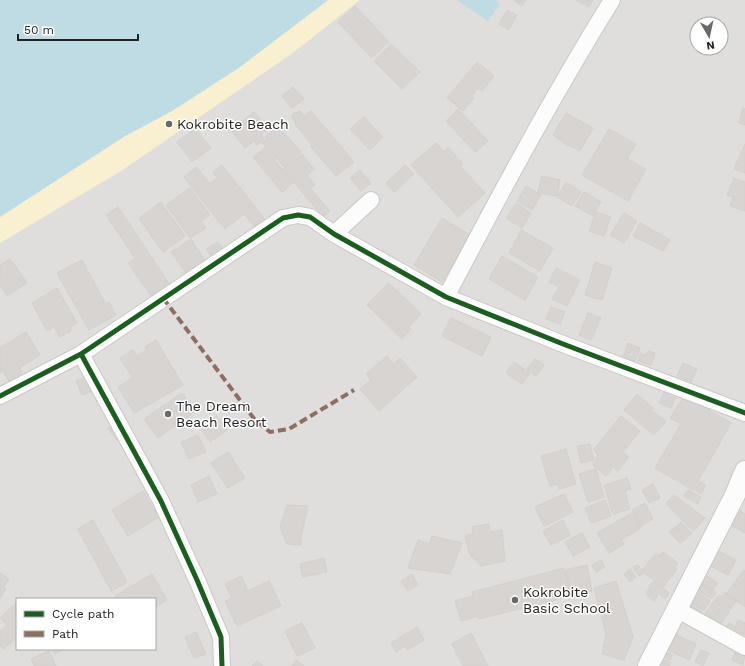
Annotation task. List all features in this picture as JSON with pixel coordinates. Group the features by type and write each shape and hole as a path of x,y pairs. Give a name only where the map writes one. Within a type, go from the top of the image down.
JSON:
{"street":[{"path":"446,297 495,203 567,73 612,0"},
{"path":"334,234 371,200"},
{"path":"0,396 81,354 283,218 298,215 310,217 334,234 446,297 563,344 745,412"},
{"path":"81,354 161,501 197,580 221,637 222,666"},
{"path":"648,666 735,495 745,471"},
{"path":"676,609 745,647"}],"shaded area":[{"path":"328,0 745,0 745,666 0,666 0,217 125,136"}],"sand":[{"name":"Kokrobite Beach","path":"328,0 360,0 294,52 121,171 0,243 0,217 125,136 172,111 240,67"}],"water":[{"path":"0,0 328,0 240,67 172,111 125,136 0,217"},
{"path":"457,0 495,0 500,4 488,21"}],"building":[{"path":"513,0 526,0 522,6"},
{"path":"575,0 593,0 589,7"},
{"path":"355,6 389,42 372,58 338,22"},
{"path":"507,10 517,15 509,30 499,24"},
{"path":"391,44 420,72 402,89 374,61"},
{"path":"477,62 494,76 482,91 478,88 472,96 474,98 463,111 447,98"},
{"path":"293,87 304,99 292,108 282,96"},
{"path":"743,108 745,109 745,125 739,123"},
{"path":"458,109 488,141 475,152 446,121"},
{"path":"300,111 304,116 311,111 354,162 336,176 310,146 312,145 295,124 296,123 292,118 293,114"},
{"path":"254,112 268,129 261,135 264,139 257,145 254,141 245,148 231,130"},
{"path":"566,113 593,128 580,151 569,145 568,146 553,135"},
{"path":"364,117 383,137 370,150 350,129"},
{"path":"278,126 301,152 284,167 262,143 267,139 265,137"},
{"path":"195,129 211,148 192,162 177,142"},
{"path":"609,129 636,144 627,159 646,169 628,201 582,175"},
{"path":"436,143 444,152 448,147 463,164 460,166 485,193 458,217 411,165"},
{"path":"745,144 745,173 734,169"},
{"path":"265,148 293,183 282,192 253,157"},
{"path":"302,154 314,169 307,175 315,185 310,188 330,211 323,217 283,169"},
{"path":"222,165 267,222 257,230 244,214 225,229 184,177 196,167 210,184 217,178 213,172"},
{"path":"405,165 414,174 394,192 386,183"},
{"path":"360,170 371,183 361,191 350,178"},
{"path":"542,176 560,180 557,196 538,193"},
{"path":"734,178 745,182 745,211 730,206 733,197 727,195"},
{"path":"566,182 581,192 572,206 557,197"},
{"path":"526,186 541,195 532,210 517,201"},
{"path":"190,188 210,215 201,221 206,228 190,238 166,205"},
{"path":"584,192 601,202 593,216 575,206"},
{"path":"161,202 185,236 163,252 139,218"},
{"path":"516,203 531,213 522,228 506,218"},
{"path":"118,207 172,288 154,300 128,263 135,258 106,215"},
{"path":"596,212 611,217 604,236 589,231"},
{"path":"624,213 637,221 624,243 610,235"},
{"path":"442,218 470,235 442,282 414,265"},
{"path":"640,223 670,240 663,251 633,236"},
{"path":"521,230 553,248 540,271 509,253"},
{"path":"191,239 206,261 187,274 171,252"},
{"path":"218,242 224,250 213,258 206,249"},
{"path":"502,256 538,277 525,300 489,279"},
{"path":"10,259 27,283 7,296 0,285 0,265"},
{"path":"82,260 105,303 109,302 116,315 89,330 57,273"},
{"path":"595,262 612,268 602,300 585,295"},
{"path":"556,268 580,280 567,306 552,299 559,287 549,282"},
{"path":"389,283 421,314 409,327 411,329 402,339 367,305"},
{"path":"57,288 77,323 70,327 71,331 60,337 54,327 47,331 32,303"},
{"path":"551,307 565,312 560,324 546,319"},
{"path":"588,313 601,318 591,340 579,335"},
{"path":"451,318 491,337 482,356 442,336"},
{"path":"26,332 40,355 19,368 22,373 9,381 3,371 0,373 0,348"},
{"path":"156,340 183,385 134,413 118,387 133,378 120,358 133,350 137,356 146,350 145,347"},
{"path":"628,343 640,348 635,361 623,357"},
{"path":"648,351 655,353 651,365 638,361 640,354 647,355"},
{"path":"387,356 394,364 400,358 417,377 379,411 360,389 371,380 366,374"},
{"path":"535,359 544,365 536,376 527,369"},
{"path":"514,362 530,373 522,384 506,373"},
{"path":"683,363 697,369 691,382 677,376"},
{"path":"87,377 92,391 82,395 76,381"},
{"path":"666,389 677,394 671,408 659,403"},
{"path":"182,393 196,411 158,438 144,419"},
{"path":"637,394 653,408 651,410 666,421 654,435 624,410"},
{"path":"684,396 731,423 693,490 655,468 681,424 670,418"},
{"path":"217,416 227,430 210,442 200,427"},
{"path":"621,416 640,431 623,452 629,457 618,471 613,467 606,476 593,465 598,456 594,449"},
{"path":"116,423 124,435 117,440 108,428"},
{"path":"198,435 206,452 189,459 181,442"},
{"path":"590,444 594,460 581,463 577,446"},
{"path":"566,449 576,484 559,489 558,484 550,486 541,456"},
{"path":"228,452 245,478 228,488 211,463"},
{"path":"596,469 604,497 588,502 579,474"},
{"path":"209,476 217,494 198,502 191,485"},
{"path":"627,478 631,489 625,491 630,509 613,514 604,485"},
{"path":"700,482 706,485 701,494 695,490"},
{"path":"653,484 660,498 649,503 642,490"},
{"path":"688,490 701,497 698,504 684,496"},
{"path":"143,491 159,517 128,536 112,510"},
{"path":"564,494 573,512 544,526 535,507"},
{"path":"674,495 705,518 693,531 666,503"},
{"path":"605,500 611,516 591,523 585,508"},
{"path":"645,503 653,519 641,526 632,510"},
{"path":"287,505 308,506 301,537 301,545 287,544 280,527"},
{"path":"737,509 745,514 745,533 729,524"},
{"path":"632,513 641,528 621,540 624,544 609,553 597,533"},
{"path":"93,520 127,582 111,591 78,529"},
{"path":"563,520 570,535 551,545 543,531"},
{"path":"681,522 692,533 687,538 676,527"},
{"path":"489,524 490,532 502,530 505,561 481,566 470,555 465,536 473,534 472,527"},
{"path":"675,527 686,539 680,543 669,532"},
{"path":"582,533 590,547 573,556 565,542"},
{"path":"432,536 462,543 450,574 408,568 418,540 429,544"},
{"path":"714,549 736,560 728,575 707,564"},
{"path":"663,552 678,563 675,567 677,569 663,587 642,571 655,554 659,556"},
{"path":"324,558 327,572 303,577 300,564"},
{"path":"601,560 605,567 596,572 592,565"},
{"path":"587,565 592,591 571,595 566,570"},
{"path":"638,565 643,573 639,576 633,567"},
{"path":"564,568 571,596 479,619 478,616 461,621 455,601 473,596 472,592"},
{"path":"630,569 636,577 630,582 624,574"},
{"path":"744,570 745,571 745,607 726,594"},
{"path":"0,573 9,579 3,588 6,589 0,599"},
{"path":"152,574 167,600 156,606 156,598 116,598 115,596"},
{"path":"412,574 418,585 408,591 401,581"},
{"path":"705,575 718,583 713,590 700,582"},
{"path":"241,576 248,591 269,581 281,606 237,626 225,601 232,598 225,584"},
{"path":"616,581 633,637 624,660 602,654 606,634 594,588"},
{"path":"653,581 669,593 665,599 649,587"},
{"path":"700,583 716,593 712,599 696,590"},
{"path":"649,589 658,596 654,601 646,594"},
{"path":"695,591 710,601 704,610 689,600"},
{"path":"725,593 736,601 729,611 714,601 719,595 722,597"},
{"path":"691,602 703,609 701,612 689,605"},
{"path":"713,602 721,607 713,619 705,614"},
{"path":"16,603 16,639 3,649 0,646 0,631 7,625 0,618"},
{"path":"722,608 729,613 721,624 714,619"},
{"path":"738,620 745,623 745,635 734,630"},
{"path":"302,623 315,648 297,656 285,631"},
{"path":"729,623 734,626 731,630 726,628"},
{"path":"417,627 424,640 407,650 405,646 396,652 391,643"},
{"path":"196,632 206,654 194,658 185,637"},
{"path":"471,633 488,666 463,666 452,644"},
{"path":"673,633 696,644 689,660 666,649"},
{"path":"53,650 63,650 55,654"},
{"path":"701,650 709,653 703,665 695,662"},
{"path":"49,651 56,666 34,666 31,659"},
{"path":"664,651 672,655 670,660 662,656"},
{"path":"736,651 745,654 743,665 732,660"},
{"path":"660,658 671,663 669,666 656,666"},
{"path":"296,660 304,666 292,666"},
{"path":"257,661 263,666 252,666"}],"marked path":[{"path":"163,298 255,420 270,432 289,429 354,390"}],"cycle path":[{"path":"0,396 81,354 283,218 298,215 310,217 334,234 446,297 563,344 745,413"},
{"path":"81,354 161,501 197,580 221,637 222,666"}],"place":[{"name":"Kokrobite Beach","path":"169,124"},
{"name":"The Dream Beach Resort","path":"168,414"},
{"name":"Kokrobite Basic School","path":"515,600"}]}
